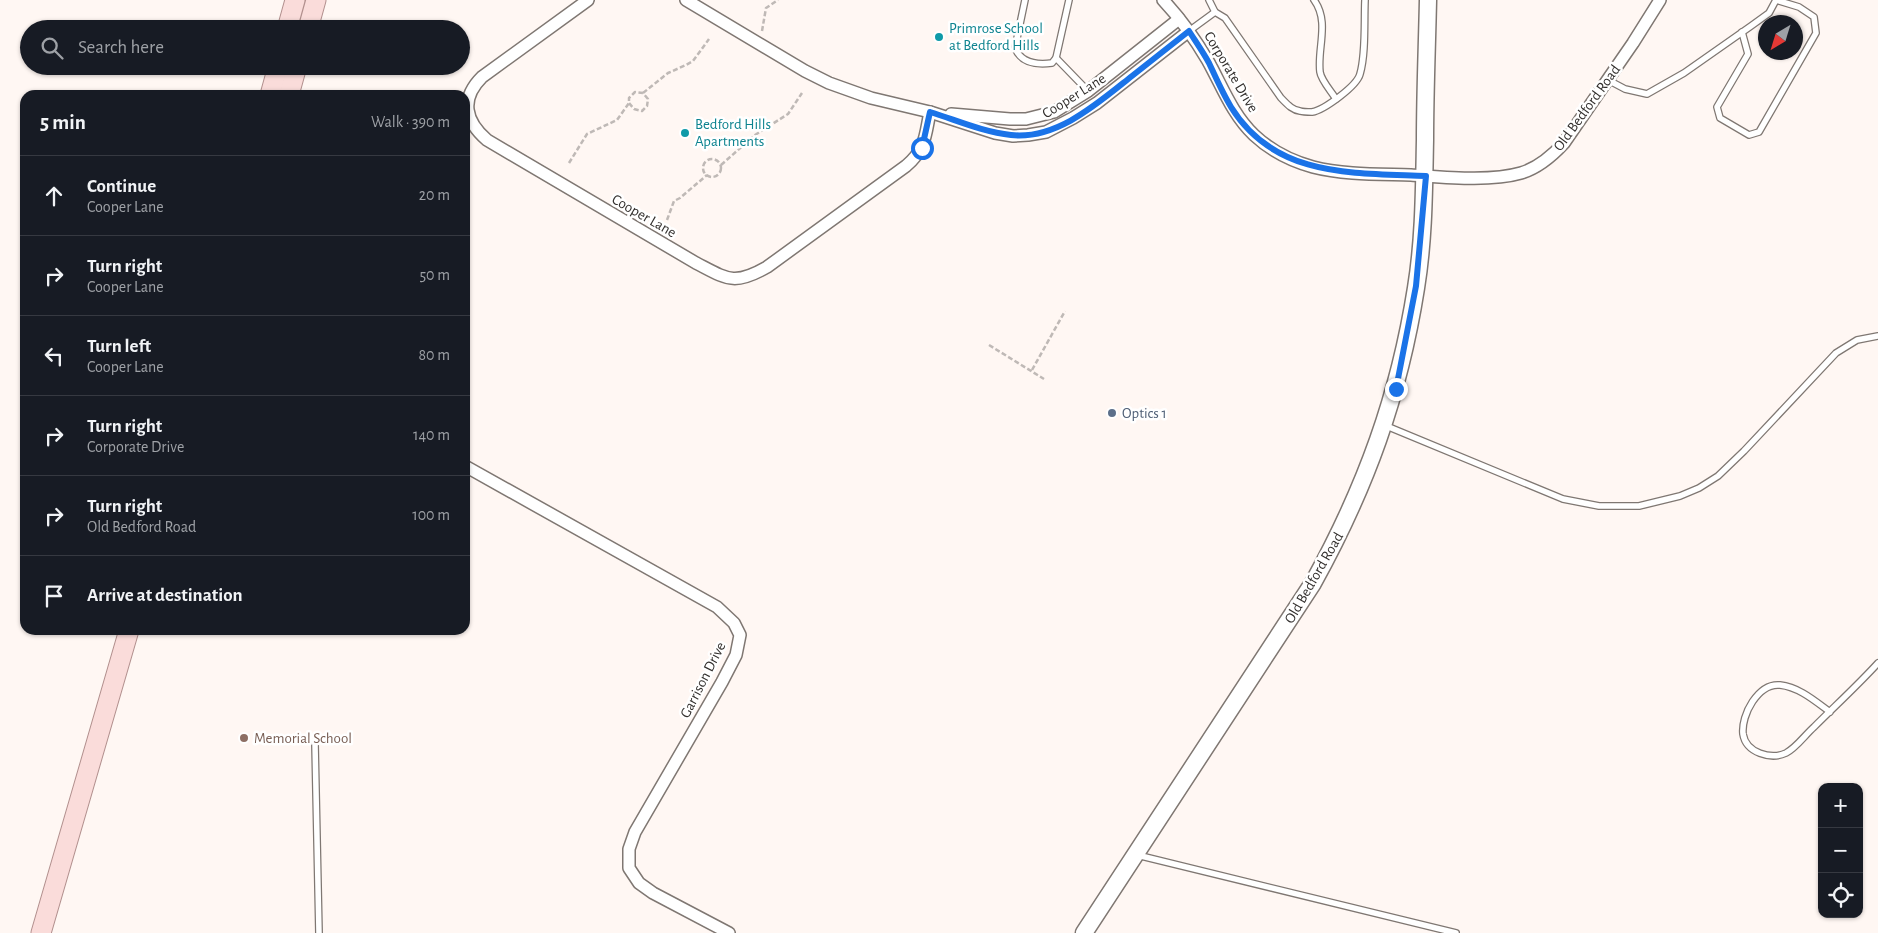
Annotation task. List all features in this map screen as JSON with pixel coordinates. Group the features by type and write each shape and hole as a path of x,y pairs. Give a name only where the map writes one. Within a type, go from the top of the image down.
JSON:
{"main road":[{"path":"289,20 295,0"},
{"path":"310,20 316,0"},
{"path":"271,90 276,75"},
{"path":"290,90 295,75"},
{"path":"41,933 128,635"}],"street":[{"name":"Cooper Lane","path":"470,93 482,77 588,0"},
{"name":"Cooper Lane","path":"686,0 805,71 829,83 871,98 930,112 996,133 1020,136 1046,132 1097,103 1189,31"},
{"name":"Corporate Drive","path":"1163,0 1189,31 1208,61 1231,107 1241,121 1253,134 1281,155 1314,167 1348,173 1426,176"},
{"name":"Old Bedford Road","path":"1084,933 1313,583 1339,536 1361,488 1398,380 1416,286 1426,176 1428,0"},
{"name":"Old Bedford Road","path":"1426,176 1505,176 1522,173 1552,156 1564,144 1660,0"},
{"name":"Cooper Lane","path":"930,112 1010,120 1026,119 1054,112 1088,91 1179,19"},
{"name":"Cooper Lane","path":"470,114 472,124 487,140 696,263 731,280 749,276 767,267 906,166 917,156 922,148 930,112"},
{"name":"Garrison Drive","path":"470,469 717,607 734,623 740,635 736,655 635,832 629,849 629,868 639,882 653,893 729,933"}],"lane":[{"path":"1025,0 1015,48 1028,62 1037,63 1052,63 1056,58 1069,0"},
{"path":"1210,0 1215,12 1224,18 1281,98 1290,107 1299,111 1312,112 1336,99 1360,77 1365,0"},
{"path":"1314,0 1320,8 1322,20 1320,74 1336,99"},
{"path":"1608,80 1625,90 1647,94 1684,73 1742,32 1769,13 1776,0 1799,7 1814,17 1816,33 1759,132 1749,135 1720,118 1717,107 1748,54 1742,32"},
{"path":"1189,31 1215,12"},
{"path":"1056,58 1088,91"},
{"path":"1384,425 1563,498 1598,506 1639,506 1680,496 1699,488 1718,476 1836,353 1857,340 1878,336"},
{"path":"1830,712 1812,698 1794,688 1772,685 1760,691 1753,700 1744,721 1743,736 1751,748 1762,755 1775,757 1787,752 1830,712 1878,663"},
{"path":"315,744 319,933"},
{"path":"1135,854 1456,933"}],"path":[{"path":"762,33 766,8 778,0"},
{"path":"643,93 668,73 692,61 709,39"},
{"path":"570,164 587,134 616,120 629,103 629,98 635,92 643,93 648,99 647,106 642,111 634,109 629,103"},
{"path":"721,165 716,159 708,158 702,165 702,169 707,175 716,177 720,173 721,165 755,135 788,114 802,93"},
{"path":"667,220 674,200 680,198 707,175"},
{"path":"1032,370 1065,311"},
{"path":"989,345 1044,379"}],"place":[{"name":"Primrose School at Bedford Hills","path":"939,37"},
{"name":"Bedford Hills Apartments","path":"685,133"},
{"name":"Optics 1","path":"1112,413"},
{"name":"Memorial School","path":"244,738"}],"route":[{"path":"922,148 930,112 996,133 1012,136 1046,132 1097,103 1189,31 1208,61 1231,107 1241,121 1253,134 1281,155 1314,167 1348,173 1426,176 1416,286 1396,389"}]}
